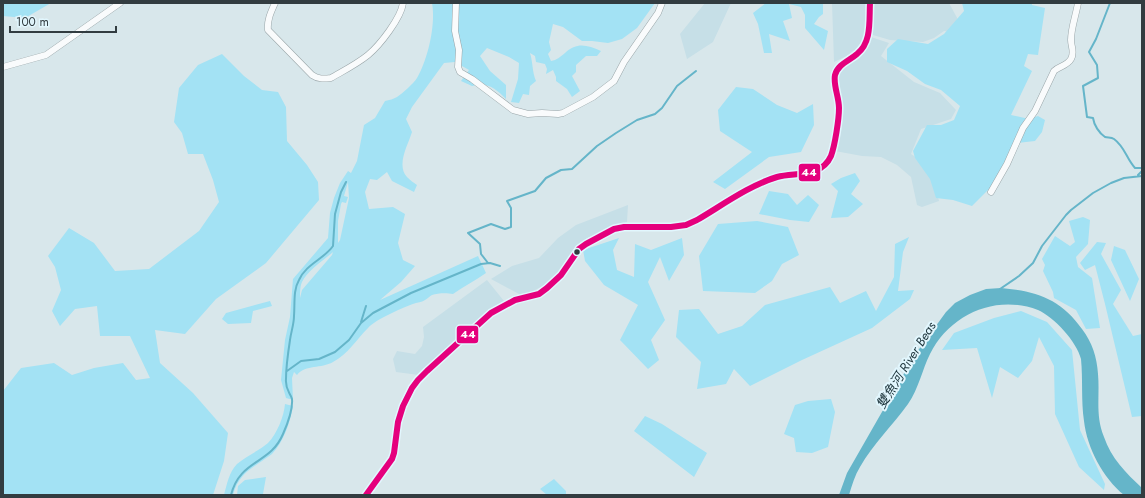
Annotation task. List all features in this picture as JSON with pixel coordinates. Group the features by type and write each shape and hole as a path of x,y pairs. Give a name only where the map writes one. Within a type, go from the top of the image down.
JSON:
{"street":[{"path":"3,67 46,55 120,3"},
{"path":"275,3 270,13 268,30 312,75 317,78 324,79 331,78 369,54 394,25 400,15 403,3"},
{"path":"456,3 455,31 459,50 458,67 460,72 472,78 513,110 528,114 563,113 593,97 614,81 624,62 658,13 662,3"},
{"path":"366,495 392,459 398,422 403,406 418,380 491,313 515,300 539,294 547,288 561,275 579,249 614,229 624,227 671,227 686,225 762,182 779,176 813,172 820,169 831,155 837,125 840,107 835,80 836,74 838,68 863,48 869,30 870,3"},
{"path":"991,192 1008,164 1023,128 1035,111 1054,71 1064,66 1074,54 1071,41 1078,3"}],"shaded area":[{"path":"3,3 51,3 25,18 3,16"},
{"path":"432,3 655,3 637,28 622,39 608,43 582,41 563,27 553,24 549,42 551,50 548,54 551,61 578,46 587,46 601,51 597,56 586,56 576,65 576,72 572,76 580,91 572,97 567,89 556,81 553,70 546,74 547,69 545,64 536,62 535,56 530,53 536,81 530,86 529,95 523,94 519,103 511,102 518,79 519,63 509,57 487,48 480,56 490,71 506,85 506,99 491,87 483,85 472,86 461,81 469,70 455,62 444,63 412,107 406,119 412,132 404,155 403,167 407,177 417,185 414,192 392,181 387,172 377,180 370,179 365,192 369,209 393,207 405,214 398,243 403,260 415,266 401,282 380,300 478,256 486,273 453,294 442,293 432,295 424,301 398,310 377,321 368,328 343,355 333,362 305,369 297,375 294,372 292,378 293,400 286,398 281,380 285,340 290,317 293,279 328,238 330,213 334,198 340,183 348,171 351,173 357,161 364,125 375,118 385,101 399,95 417,78 428,51 432,31","holes":["348,182 349,198 340,240 338,243 338,221 341,204 342,202 346,203 348,197 344,196","333,252 302,290 300,298 300,290 304,278"]},
{"path":"705,3 731,3 713,42 687,59 680,34"},
{"path":"766,3 823,3 823,14 814,24 828,31 824,50 805,28 805,15 801,7 789,4 792,18 783,21 790,41 769,34 772,53 764,53 758,24 753,13"},
{"path":"832,3 867,3 866,28 863,40 853,53 834,62"},
{"path":"873,3 949,3 962,27 958,33 944,31 934,38 923,42 890,40 873,35"},
{"path":"962,3 1032,3 1032,5 1045,8 1038,55 1028,54 1024,66 1032,71 1011,115 1029,119 1038,116 1045,120 1042,132 1035,141 1017,143 995,183 972,206 953,200 936,198 930,179 915,158 913,151 927,125 941,125 954,120 960,106 941,90 925,84 907,71 887,62 887,49 898,39 928,44 944,34 964,11"},
{"path":"871,37 889,43 881,56 914,82 940,93 956,110 951,119 921,129 911,154 931,167 939,201 922,207 917,205 911,177 897,165 881,157 862,156 835,151 841,97 838,74 840,69 864,49"},
{"path":"222,54 244,76 262,90 278,92 286,107 287,141 307,165 318,182 319,200 266,263 216,299 185,334 155,330 160,363 193,393 228,433 224,461 213,495 3,495 3,391 21,368 54,363 72,375 94,368 123,363 136,380 150,378 130,336 100,336 97,306 75,309 60,326 52,311 61,290 55,267 48,256 69,228 94,243 115,271 149,269 199,231 219,202 213,180 203,154 188,154 182,133 174,122 179,88 198,65"},
{"path":"736,87 753,89 777,105 797,113 813,104 814,125 801,152 769,157 725,189 713,182 752,152 720,131 718,110"},
{"path":"855,173 860,181 851,194 863,204 848,217 831,218 838,191 831,184 841,178"},
{"path":"769,191 788,194 797,205 808,195 819,205 809,222 759,214"},
{"path":"628,205 627,222 587,238 562,269 545,285 529,293 519,294 491,279 512,266 539,258 558,238 576,225"},
{"path":"1083,217 1090,220 1088,244 1076,257 1078,267 1092,278 1100,328 1086,329 1076,310 1054,298 1053,292 1043,271 1045,265 1042,259 1055,236 1070,246 1075,242 1069,221"},
{"path":"757,221 788,227 799,255 782,264 772,281 755,293 703,291 699,256 718,224"},
{"path":"909,237 903,252 898,291 914,290 910,299 872,328 750,386 734,369 726,384 697,389 701,362 676,337 679,310 699,309 718,334 742,326 765,305 830,287 840,303 866,291 876,311 894,277 895,244"},
{"path":"619,238 613,250 617,270 634,277 635,244 651,250 682,238 684,255 669,281 660,257 648,282 665,320 651,340 659,360 648,369 620,340 638,305 604,285 585,261 583,250"},
{"path":"1097,242 1106,243 1101,254 1121,290 1113,304 1133,336 1142,334 1142,416 1132,417 1095,265 1085,270 1080,263"},
{"path":"1114,246 1125,250 1139,279 1130,301 1111,260"},
{"path":"487,280 504,301 419,375 396,372 393,359 397,351 415,354 422,346 424,337 423,327"},
{"path":"1001,288 1025,291 1047,298 1065,310 1086,334 1093,350 1097,368 1101,429 1107,445 1115,458 1125,471 1142,488 1142,495 1124,495 1109,480 1092,452 1084,421 1081,359 1075,345 1058,324 1044,313 1022,306 1006,304 991,306 976,311 962,318 949,328 930,354 915,392 908,404 865,459 852,484 849,495 839,495 847,473 914,356 946,312 955,303 970,295 986,289"},
{"path":"270,301 272,306 253,311 251,323 228,324 222,319 226,313"},
{"path":"1021,311 1047,322 1072,350 1080,430 1105,484 1104,490 1079,467 1055,414 1054,366 1039,337 1032,361 1018,378 1000,367 992,398 977,348 942,350 954,333 994,318"},
{"path":"831,399 835,412 828,447 812,453 796,452 794,438 784,434 795,405 808,401"},
{"path":"285,404 293,406 283,438 276,449 272,454 252,468 240,479 233,495 224,495 234,467 268,443 274,435 282,419"},
{"path":"645,416 662,424 707,453 694,477 634,431"},
{"path":"266,477 264,495 237,495 238,486 245,480"},
{"path":"554,479 566,491 566,495 547,495 540,489"}],"waterway":[{"path":"1110,3 1096,39 1089,52 1097,65 1098,78 1083,86 1087,117 1093,118 1099,131 1105,137 1113,138 1118,142 1135,168 1142,168"},
{"path":"488,263 481,254 480,244 468,233 491,224 505,229 511,227 511,208 507,201 535,191 546,178 561,170 572,169 597,146 616,133 637,120 655,114 662,108 677,86 696,71"},
{"path":"1138,175 1142,171"},
{"path":"1000,289 1019,276 1033,263 1042,246 1071,210 1093,193 1111,183 1124,178 1142,176"},
{"path":"231,495 235,483 241,475 248,468 271,452 283,434 288,422 292,408 292,399 286,386 286,369 294,319 296,288 302,274 325,255 333,246 335,214 341,192 346,182"},
{"path":"287,371 301,361 319,359 335,352 349,340 361,323 373,313 411,293 481,264 490,263 500,266"},
{"path":"361,322 366,306"}],"transit line":[{"name":"44","path":"366,495 392,459 398,422 403,406 418,380 491,313 515,300 539,294 547,288 561,275 579,249 614,229 624,227 671,227 686,225 756,185 777,177 815,171 827,163 831,156 838,119 839,104 835,83 836,71 857,54 865,44 869,31 870,3"}],"water label":[{"name":"雙魚河 River Beas","path":"906,365"}]}
